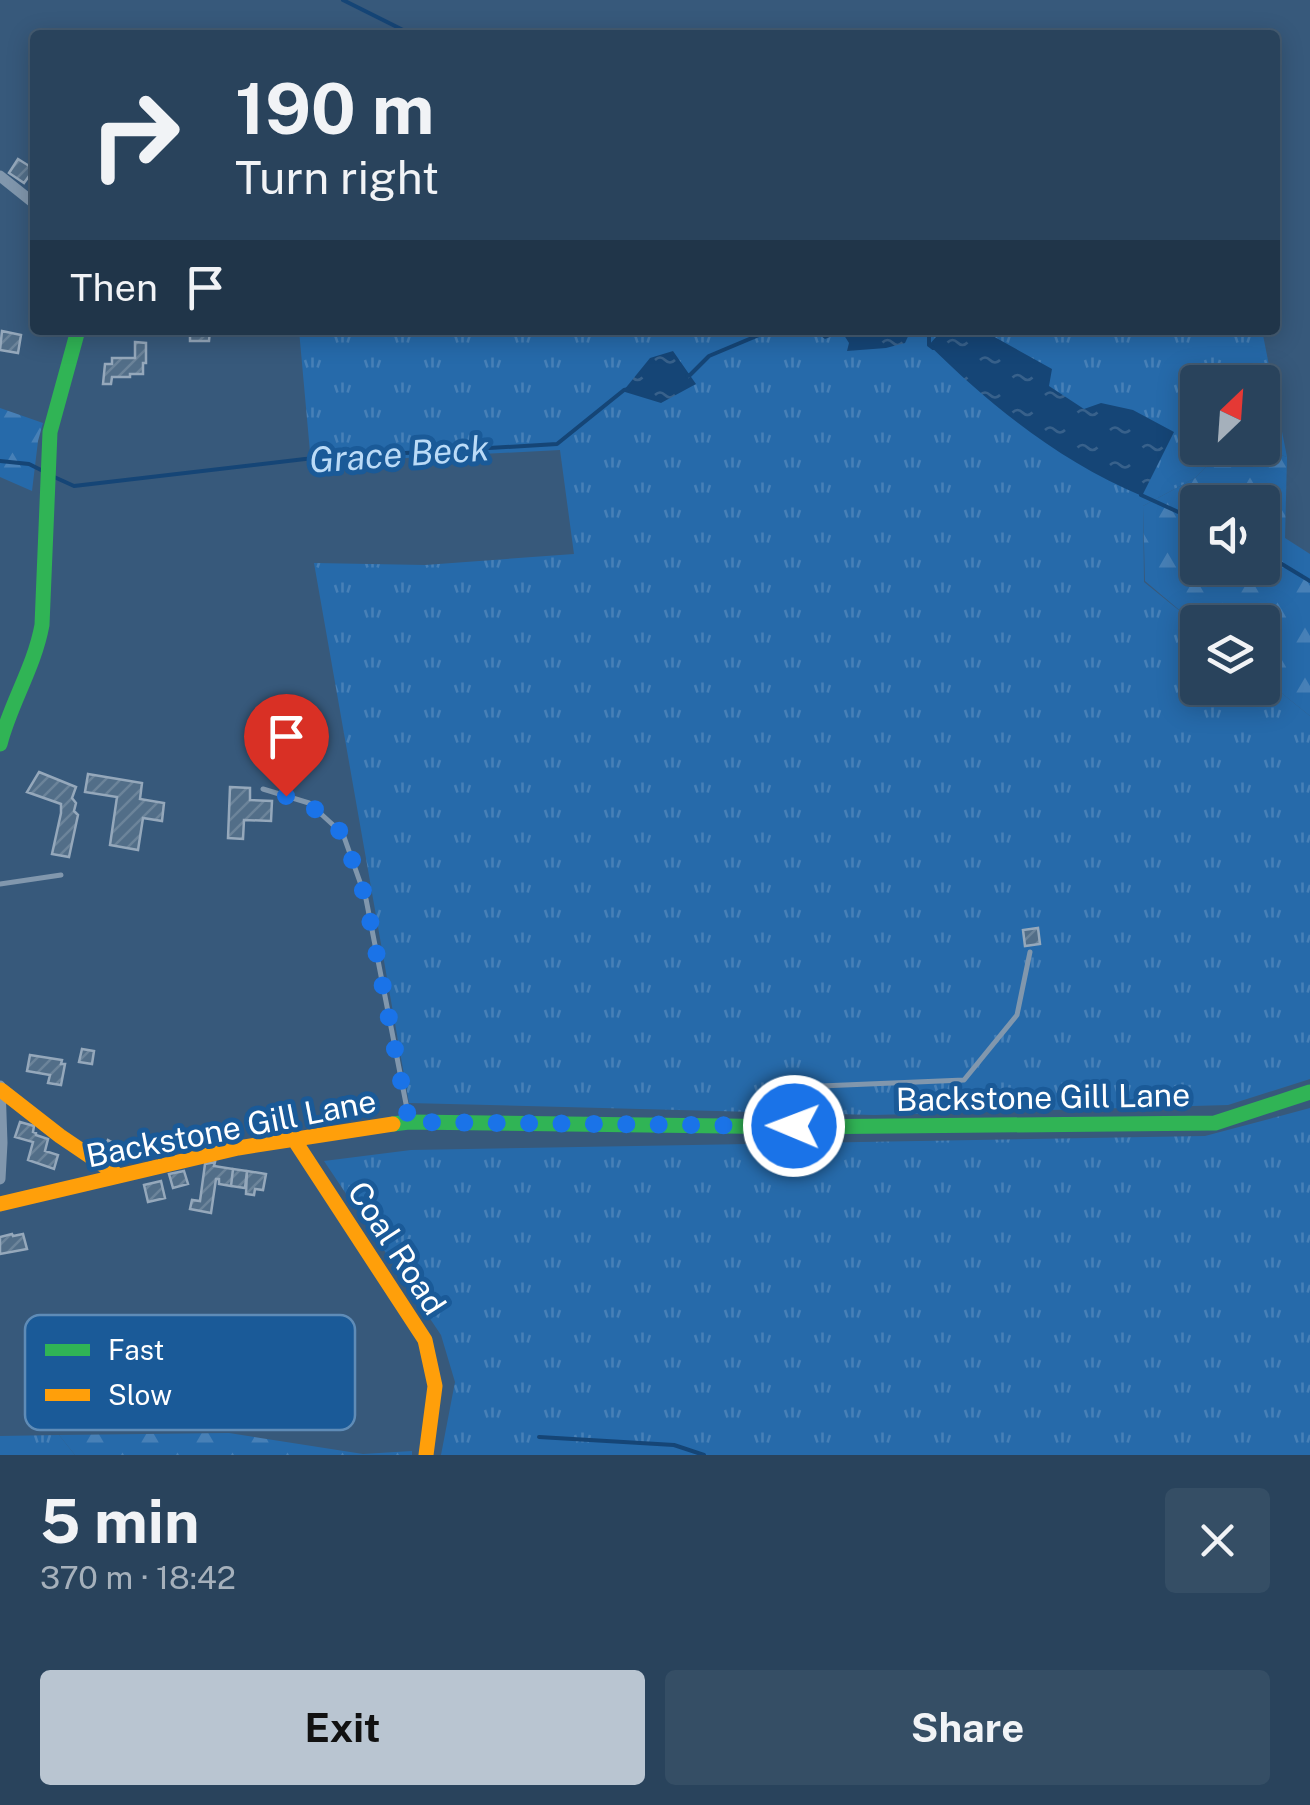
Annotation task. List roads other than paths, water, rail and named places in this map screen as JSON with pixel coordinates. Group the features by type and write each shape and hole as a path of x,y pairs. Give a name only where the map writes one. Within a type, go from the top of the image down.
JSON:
{"street":[{"path":"0,176 30,200"},
{"path":"0,744 7,718 38,653 50,432 77,335"},
{"path":"0,1088 119,1176"},
{"path":"0,1088 0,1179"},
{"name":"Backstone Gill Lane","path":"0,1204 238,1148 409,1122 794,1126 1215,1123 1310,1092"},
{"name":"Coal Road","path":"293,1138 425,1340 435,1386 426,1455"}],"lane":[{"path":"263,790 308,803 343,834 366,899 409,1122"},
{"path":"0,884 60,875"},
{"path":"794,1126 797,1087 964,1080 1017,1015 1030,952"}],"water":[{"path":"844,335 909,335 905,343 886,348 847,351 849,343"},
{"path":"938,335 991,335 1052,369 1049,386 1084,409 1101,403 1133,410 1174,432 1142,496 1083,467 1029,431 929,345"},
{"path":"673,351 696,384 661,403 625,392 650,358"}],"waterway":[{"path":"343,0 403,30"},
{"name":"Grace Beck","path":"687,376 709,356 759,335"},
{"name":"Grace Beck","path":"929,335 933,348"},
{"name":"Grace Beck","path":"52,476 74,486 305,459 557,444 629,389"},
{"name":"Grace Beck","path":"0,461 29,464 43,471"},
{"name":"Grace Beck","path":"1141,495 1180,513"},
{"name":"Grace Beck","path":"1280,563 1310,581"},
{"path":"539,1437 674,1445 704,1455"}]}
